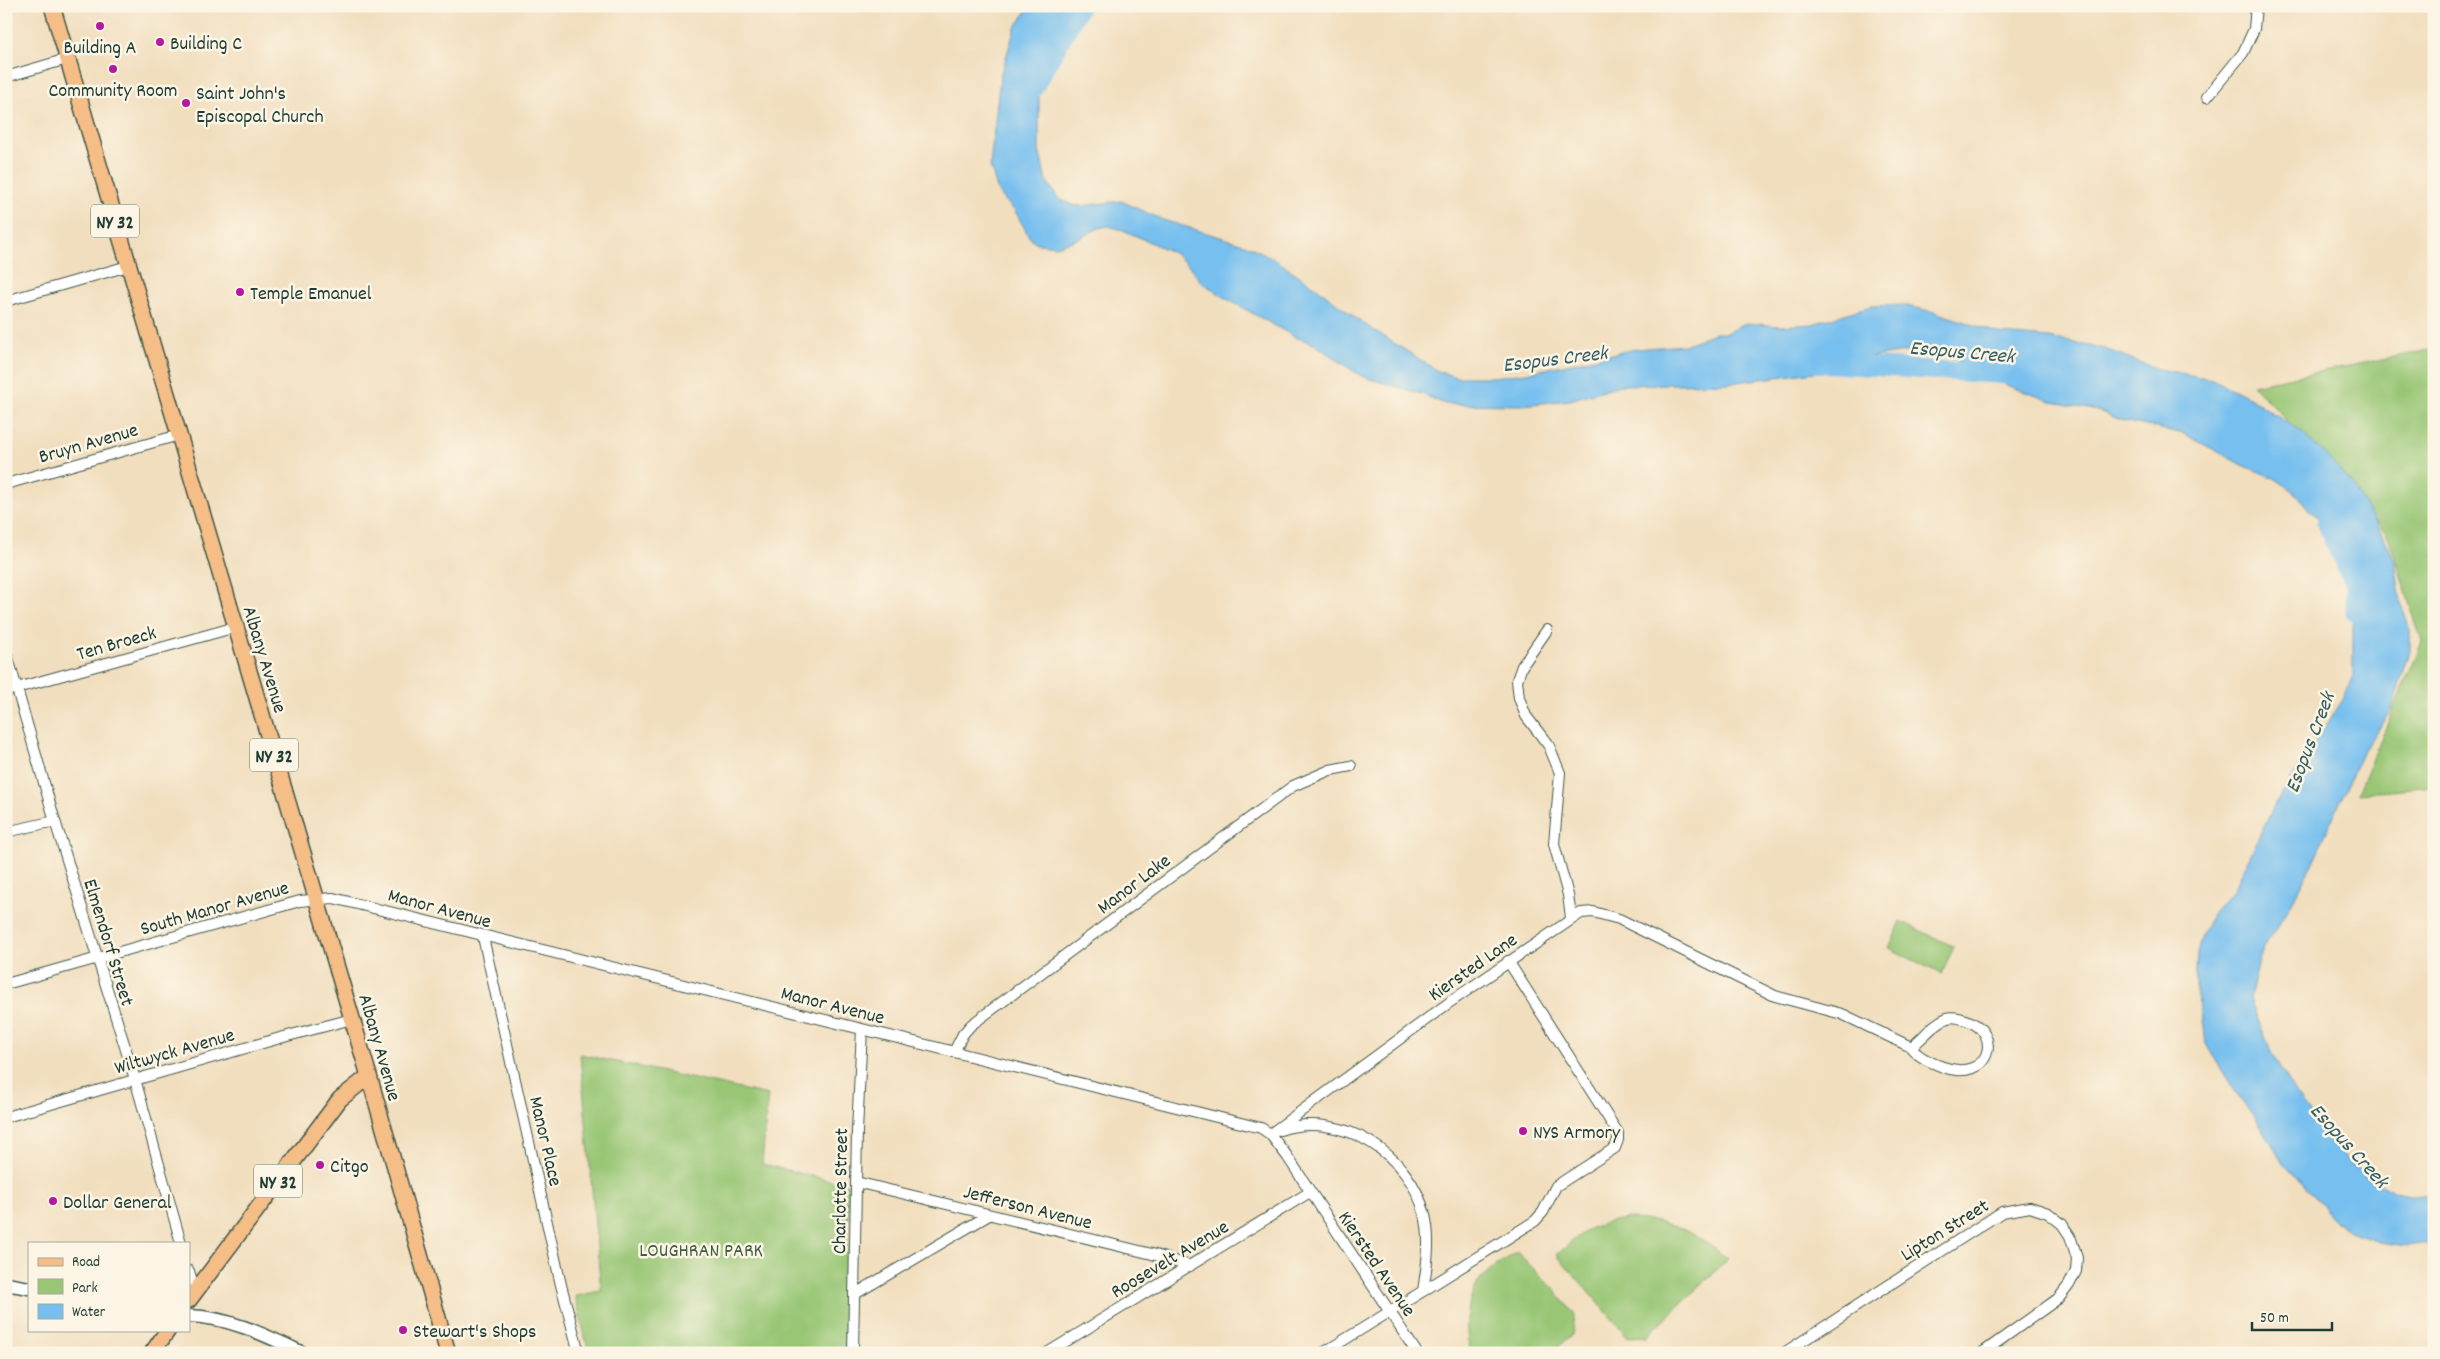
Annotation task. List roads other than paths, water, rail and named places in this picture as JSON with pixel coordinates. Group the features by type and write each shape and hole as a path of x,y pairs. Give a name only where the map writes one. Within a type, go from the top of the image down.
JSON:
{"main road":[{"name":"Albany Avenue","path":"52,6 369,1076 448,1353"},
{"name":"NY 32","path":"192,1296 340,1099 369,1076"},
{"path":"152,1353 167,1332"}],"street":[{"path":"2207,97 2242,53 2254,29 2256,6"},
{"path":"6,77 67,59"},
{"path":"6,301 128,266"},
{"name":"Bruyn Avenue","path":"6,484 179,435"},
{"name":"Ten Broeck","path":"6,691 236,627"},
{"path":"1547,630 1522,666 1517,680 1519,698 1526,716 1549,746 1560,773 1554,844 1568,895 1571,917"},
{"name":"Elmendorf Street","path":"6,651 96,958 135,1079 181,1242"},
{"name":"Manor Lake","path":"954,1052 963,1034 971,1025 1294,786 1330,770 1351,766"},
{"path":"6,832 55,821"},
{"name":"Manor Avenue","path":"316,898 333,898 482,937 592,961 862,1030 1261,1128 1270,1134"},
{"name":"South Manor Avenue","path":"6,984 316,898"},
{"name":"Kiersted Lane","path":"1270,1134 1571,917 1581,912 1593,912 1619,919 1775,996 1842,1014 1910,1047"},
{"name":"Manor Place","path":"482,937 578,1353"},
{"path":"1323,1353 1534,1221 1543,1212 1556,1186 1615,1148 1618,1132 1508,962"},
{"path":"1952,1018 1967,1020 1980,1028 1988,1041 1982,1062 1976,1067 1960,1072 1930,1062 1910,1047 1939,1022 1952,1018"},
{"name":"Wiltwyck Avenue","path":"6,1117 352,1019"},
{"name":"Charlotte Street","path":"853,1353 856,1182 862,1030"},
{"path":"1310,1192 1270,1134 1293,1126 1315,1125 1342,1130 1366,1140 1388,1154 1405,1172 1425,1214 1428,1232 1428,1260 1423,1291"},
{"name":"Jefferson Avenue","path":"856,1182 1152,1254 1190,1266"},
{"name":"Roosevelt Avenue","path":"1046,1353 1310,1192"},
{"name":"Kiersted Avenue","path":"1310,1192 1417,1353"},
{"name":"Lipton Street","path":"1784,1353 2002,1212 2030,1206 2048,1213 2062,1224 2070,1236 2077,1258 2076,1271 2062,1295 1982,1353"},
{"path":"855,1294 989,1215"},
{"path":"190,1279 192,1296"},
{"path":"6,1284 28,1288"},
{"path":"190,1316 207,1316 245,1327 303,1353"}],"water":[{"path":"1030,6 1087,6 1066,25 1053,44 1045,60 1039,86 1039,150 1046,180 1059,199 1080,206 1121,201 1163,220 1247,245 1271,257 1316,287 1361,322 1438,371 1456,377 1492,377 1527,373 1635,349 1684,345 1714,333 1726,333 1746,323 1780,326 1812,324 1871,306 1903,305 1935,312 2001,334 2049,338 2105,349 2158,369 2212,379 2250,398 2301,432 2328,457 2354,486 2388,545 2395,563 2402,608 2410,627 2410,651 2392,709 2363,751 2313,862 2284,917 2266,943 2259,960 2250,999 2264,1035 2280,1068 2309,1113 2351,1164 2372,1180 2396,1192 2411,1195 2434,1193 2434,1242 2407,1246 2379,1242 2348,1232 2336,1221 2283,1163 2262,1127 2237,1094 2213,1056 2206,1044 2203,1019 2195,988 2197,954 2203,932 2213,912 2233,891 2274,806 2344,698 2353,675 2353,621 2356,586 2339,550 2316,515 2309,511 2299,496 2276,479 2245,466 2184,434 2123,421 2098,411 2054,402 2011,387 1950,357 1923,352 1906,352 1871,357 1823,371 1729,383 1620,385 1570,400 1522,405 1445,404 1424,395 1361,376 1314,344 1295,337 1227,299 1200,281 1191,268 1174,253 1123,230 1108,226 1099,228 1078,239 1056,246 1039,244 1030,238 1015,211 998,192 990,165 1000,77 1015,28"}],"waterway":[{"name":"Esopus Creek","path":"1031,92 1080,6"},
{"name":"Esopus Creek","path":"1816,363 2011,375"},
{"name":"Esopus Creek","path":"2326,524 2356,588 2355,613"}],"place":[{"name":"Building A","path":"100,26"},
{"name":"Building C","path":"160,42"},
{"name":"Community Room","path":"113,69"},
{"name":"Saint John's Episcopal Church","path":"186,103"},
{"name":"Temple Emanuel","path":"240,292"},
{"name":"NYS Armory","path":"1523,1131"},
{"name":"Citgo","path":"320,1165"},
{"name":"Dollar General","path":"53,1201"},
{"name":"Stewart's Shops","path":"403,1330"}],"park label":[{"name":"LOUGHRAN PARK","path":"701,1249"}]}
